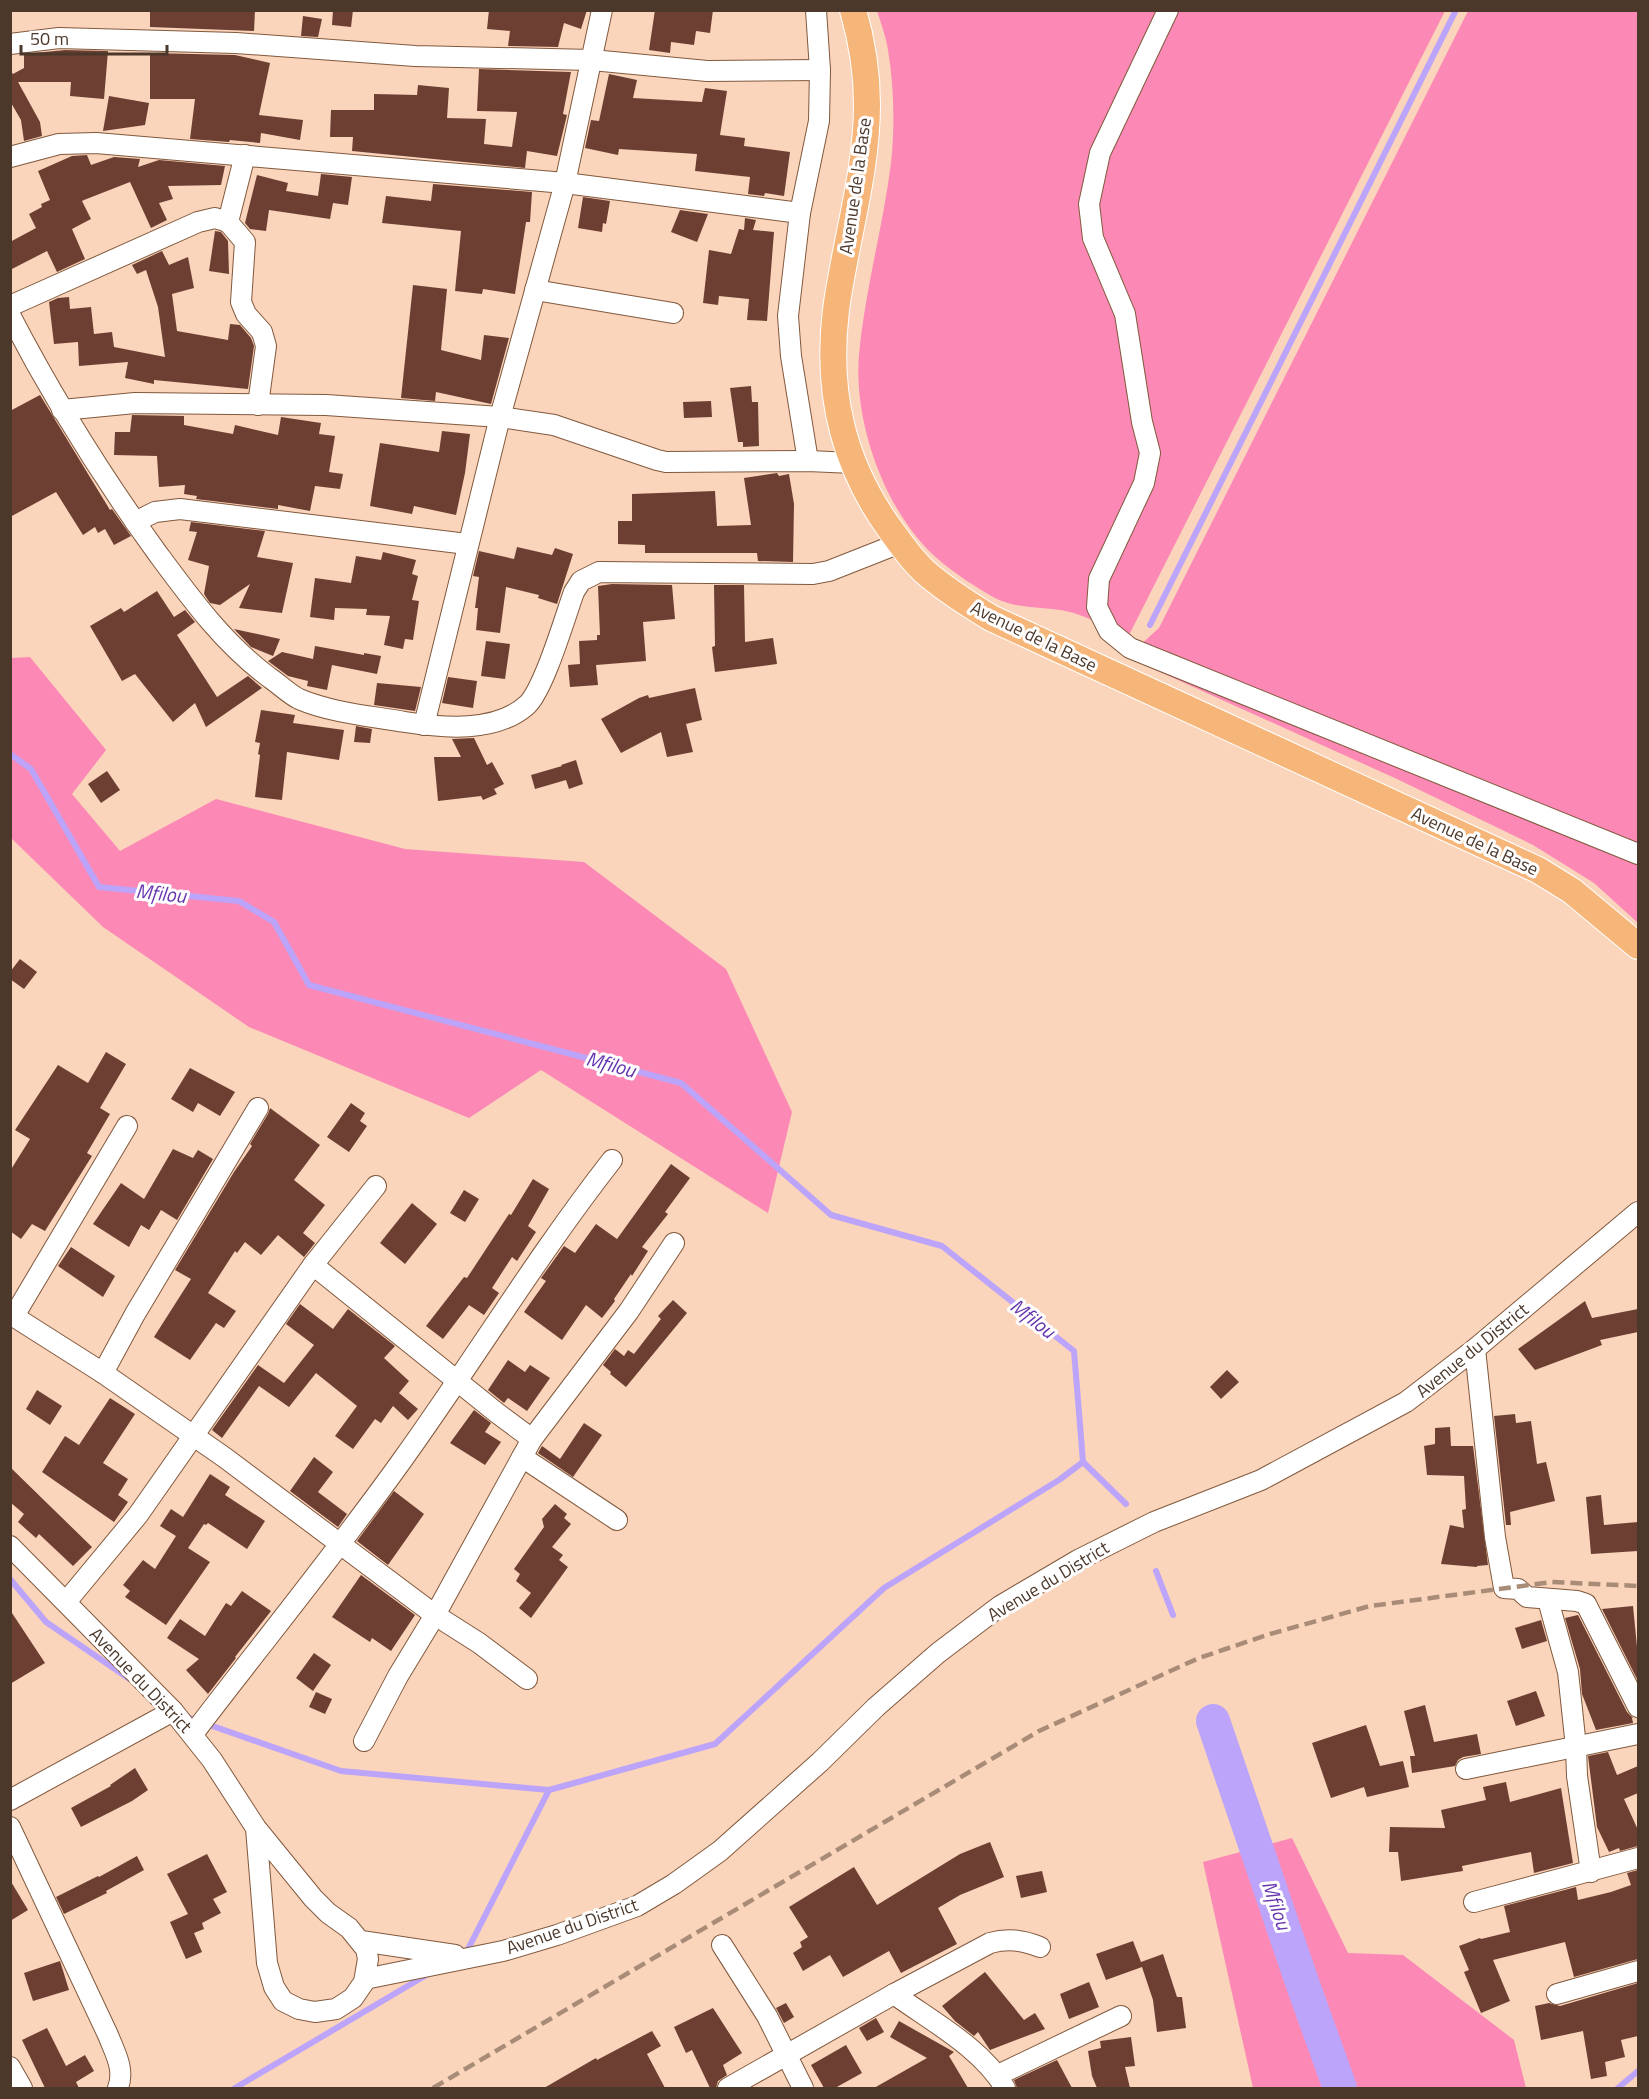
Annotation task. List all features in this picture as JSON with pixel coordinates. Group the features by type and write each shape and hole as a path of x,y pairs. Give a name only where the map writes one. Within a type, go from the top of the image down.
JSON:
{"main road":[{"name":"Avenue de la Base","path":"853,10 861,41 867,106 863,152 836,309 834,360 836,402 842,431 853,463 876,510 900,543 924,570 969,605 991,618 1538,870 1572,891 1638,946"}],"street":[{"path":"424,725 500,417 565,183 602,10"},
{"path":"807,461 791,356 789,316 800,213 819,121 820,70 816,10"},
{"path":"1168,10 1100,153 1089,204 1093,238 1125,314 1142,422 1150,453 1143,483 1099,579 1097,607 1109,631 1130,648 1638,854"},
{"path":"10,44 59,38 236,43 415,56 592,60 706,71 820,70"},
{"path":"10,157 59,144 96,143 565,183 800,213"},
{"path":"228,222 245,155"},
{"path":"10,306 198,222 215,218 228,222 245,242 241,302 246,314 262,332 266,346 258,405"},
{"path":"535,290 673,313"},
{"path":"10,315 62,410 135,522 203,615 239,654 298,699 337,710 424,725 492,723 510,717 529,704 548,666 574,592 581,581 599,572 813,574 829,571 900,543"},
{"path":"62,410 135,403 326,405 500,417 554,424 657,460 853,463"},
{"path":"135,522 155,512 180,509 467,544"},
{"path":"103,1372 258,1108"},
{"path":"127,1126 12,1315 103,1372 194,1436 527,1679"},
{"path":"193,1734 340,1544 459,1381 544,1251 612,1160"},
{"path":"66,1602 138,1515 313,1265 376,1186"},
{"name":"Avenue du District","path":"256,1828 267,1963 274,1987 283,2001 299,2009 315,2012 336,2009 353,1998 364,1979 503,1951 637,1906 674,1884 720,1851 820,1762 876,1707 938,1653 1000,1606 1077,1560 1154,1522 1261,1480 1406,1402 1475,1349 1638,1212"},
{"path":"364,1741 398,1676 532,1439 629,1311 674,1244"},
{"path":"313,1265 532,1439"},
{"path":"1475,1349 1495,1537 1504,1588 1518,1589 1527,1597 1586,1604 1638,1707"},
{"path":"522,1458 616,1520"},
{"name":"Avenue du District","path":"10,1546 193,1734 256,1828 328,1913 349,1928 361,1941 469,1957"},
{"path":"1548,1600 1568,1672 1577,1776 1591,1872"},
{"path":"10,1800 173,1711"},
{"path":"1466,1769 1638,1734"},
{"path":"10,1827 108,2035 120,2067 121,2080 118,2088"},
{"path":"1474,1902 1638,1858"},
{"path":"728,2088 894,1994 990,1943 1021,1940 1040,1947"},
{"path":"361,1941 368,1959 364,1979"},
{"path":"722,1945 767,2016 803,2088"},
{"path":"1557,1994 1638,1971"},
{"path":"894,1994 982,2058 1001,2082 1121,2016"},
{"path":"10,2067 22,2088"}],"shaded area":[{"path":"877,11 1445,11 1128,637 1070,612 1004,602 966,580 939,560 920,541 903,519 877,466 862,409 859,355 888,187 893,135 893,92 890,64 886,40"},
{"path":"1468,11 1638,11 1638,923 1594,883 1533,845 1397,779 1127,657 1159,628"},
{"path":"30,657 106,750 72,794 120,851 216,799 405,849 584,862 726,969 792,1112 768,1213 541,1070 469,1118 249,1027 103,927 11,838 11,658"},
{"path":"1292,1838 1348,1953 1403,1955 1514,2040 1526,2088 1253,2088 1203,1862"}],"building":[{"path":"150,10 255,10 254,31 150,27"},
{"path":"333,10 353,10 351,27 332,25"},
{"path":"489,10 587,10 581,29 564,23 558,47 508,46 510,31 487,29"},
{"path":"655,10 713,10 710,33 696,31 694,45 671,42 670,53 649,50"},
{"path":"303,16 322,19 318,37 301,36"},
{"path":"65,50 108,51 104,99 70,96 71,82 18,82 40,122 42,136 24,141 21,120 10,101 10,70 13,74 24,68 24,54"},
{"path":"150,53 235,55 270,63 259,115 303,120 300,140 261,133 260,143 190,139 195,99 150,99"},
{"path":"479,69 571,72 563,114 567,115 557,156 527,151 525,168 352,151 353,137 330,137 331,110 374,110 374,94 417,95 418,85 449,88 447,118 486,119 484,144 512,147 517,112 477,111"},
{"path":"609,74 637,80 633,98 702,102 705,88 727,91 720,135 745,138 744,146 790,152 784,196 765,193 764,196 748,194 750,177 695,171 697,154 619,149 618,155 585,148 591,120 599,121"},
{"path":"109,96 149,103 145,125 103,131"},
{"path":"87,155 91,165 114,157 140,159 138,167 159,160 225,166 221,185 168,186 173,199 159,203 167,220 151,228 130,182 84,200 82,201 91,219 72,229 85,259 57,272 47,251 10,270 10,242 36,228 29,214 50,200 38,171 72,156"},
{"path":"321,174 352,177 348,205 333,203 330,219 269,210 266,231 250,229 245,223 257,175 288,183 286,191 318,196"},
{"path":"433,184 532,192 530,222 526,222 515,294 483,289 482,294 455,291 461,231 382,223 386,196 431,201"},
{"path":"583,197 610,201 606,224 603,223 602,232 578,228"},
{"path":"680,210 708,214 697,242 671,232"},
{"path":"745,218 756,220 753,230 774,232 767,321 747,320 749,299 719,296 718,305 703,303 709,250 731,254 739,229 744,230"},
{"path":"215,231 221,232 228,241 229,274 209,271"},
{"path":"162,251 169,265 188,257 194,288 172,294 177,331 228,340 230,324 240,325 251,338 254,346 248,389 154,380 154,384 125,378 128,362 79,366 78,342 54,344 49,302 69,297 70,309 91,307 94,334 112,332 114,347 165,357 158,307 146,270 137,274 132,265"},
{"path":"413,285 447,289 441,350 481,360 484,335 509,338 491,404 436,392 435,401 401,398"},
{"path":"751,386 752,402 758,402 759,446 743,447 743,442 738,442 730,388"},
{"path":"40,395 110,510 112,509 131,536 114,545 105,529 98,533 95,527 83,535 56,492 10,517 10,411"},
{"path":"711,401 712,417 684,418 683,402"},
{"path":"132,415 184,416 184,425 233,434 235,425 278,435 281,417 321,423 319,434 335,436 329,472 343,474 340,489 315,486 310,511 278,505 278,509 196,499 197,496 184,494 185,485 159,487 157,456 114,455 115,432 130,432"},
{"path":"442,431 470,434 456,515 414,506 412,514 370,506 380,443 439,452"},
{"path":"777,473 779,476 789,474 794,504 793,562 758,561 757,553 645,553 645,545 618,544 618,521 632,521 632,494 715,491 717,526 751,525 744,478"},
{"path":"191,522 265,531 257,557 293,563 282,613 239,608 250,584 220,605 210,603 204,594 209,566 188,560 197,532 189,531"},
{"path":"517,547 552,555 555,548 573,554 557,604 538,598 539,595 506,587 500,633 476,630 478,608 475,608 479,577 473,576 479,551 514,559"},
{"path":"383,552 416,560 412,574 418,576 412,600 419,601 413,640 405,639 403,649 384,645 390,616 366,615 367,609 335,608 334,620 310,617 315,578 351,583 356,556 381,560"},
{"path":"612,584 672,585 675,619 643,622 646,661 596,665 598,685 570,687 568,665 580,664 579,641 597,640 597,635 600,635 598,586"},
{"path":"714,585 744,585 745,642 773,638 777,664 715,672 712,647 715,646"},
{"path":"157,591 174,617 185,610 195,622 177,635 217,697 248,676 262,688 206,727 195,703 173,722 135,674 122,681 90,626 121,608 124,612"},
{"path":"234,629 280,639 273,656 251,647"},
{"path":"486,641 510,644 505,679 481,676"},
{"path":"315,646 381,656 377,674 332,665 327,690 307,686 308,681 288,676 268,661 282,652 313,659"},
{"path":"448,677 477,681 473,708 442,703"},
{"path":"377,683 421,687 415,711 374,705"},
{"path":"695,688 702,720 686,724 693,752 667,757 661,732 621,753 601,719 648,695 649,698"},
{"path":"261,710 295,715 293,723 344,730 339,760 287,752 282,800 255,797 260,743 255,742"},
{"path":"356,726 372,729 370,743 354,742"},
{"path":"474,738 487,765 492,762 504,784 494,789 497,794 483,800 481,796 438,801 434,757 461,757 452,739"},
{"path":"576,760 583,784 569,789 566,780 535,789 531,775"},
{"path":"107,771 120,790 101,803 88,784"},
{"path":"20,959 37,972 24,989 10,979 10,972"},
{"path":"106,1052 126,1064 100,1108 110,1114 87,1153 92,1156 45,1231 32,1224 21,1239 10,1231 10,1171 30,1139 15,1130 58,1065 88,1083"},
{"path":"190,1068 235,1092 220,1116 198,1103 193,1112 171,1099"},
{"path":"351,1103 365,1113 360,1121 367,1126 349,1152 327,1137"},
{"path":"270,1108 320,1145 294,1180 325,1205 303,1233 315,1243 304,1257 278,1235 261,1255 245,1242 237,1253 235,1251 208,1293 236,1311 224,1328 216,1323 190,1360 154,1337 191,1279 175,1270 252,1146 250,1144"},
{"path":"173,1149 193,1158 198,1150 213,1159 177,1220 161,1210 149,1230 141,1225 129,1247 93,1224 121,1183 144,1199"},
{"path":"671,1164 690,1178 665,1212 668,1214 642,1247 648,1251 602,1318 586,1305 562,1340 524,1312 546,1281 541,1278 564,1246 575,1253 596,1224 617,1239"},
{"path":"533,1179 549,1189 528,1226 536,1232 517,1261 512,1257 492,1288 499,1293 484,1315 469,1305 443,1339 426,1326 464,1277 467,1278"},
{"path":"464,1190 479,1199 465,1222 450,1213"},
{"path":"412,1203 437,1224 405,1264 380,1243"},
{"path":"71,1247 115,1276 103,1297 58,1266"},
{"path":"673,1300 687,1313 626,1387 603,1365 615,1349 624,1356 628,1350 634,1354 661,1319 658,1316"},
{"path":"1585,1301 1592,1318 1638,1309 1638,1332 1600,1340 1602,1345 1535,1370 1518,1349"},
{"path":"300,1304 333,1329 348,1309 395,1346 384,1358 409,1381 399,1393 418,1409 408,1420 393,1406 381,1423 375,1419 353,1449 335,1436 357,1406 316,1373 289,1407 259,1386 222,1438 212,1430 258,1365 284,1383 314,1345 286,1324"},
{"path":"508,1360 525,1372 530,1365 550,1378 527,1411 508,1398 504,1403 488,1390"},
{"path":"1227,1370 1239,1382 1221,1399 1210,1387"},
{"path":"37,1390 62,1406 50,1425 26,1409"},
{"path":"110,1398 135,1414 103,1463 128,1479 118,1495 128,1502 114,1522 42,1472 65,1436 79,1445"},
{"path":"474,1410 491,1423 485,1432 501,1442 485,1465 450,1443"},
{"path":"1515,1414 1516,1423 1531,1421 1537,1464 1546,1462 1555,1501 1510,1512 1511,1525 1506,1525 1494,1416"},
{"path":"584,1423 602,1435 573,1477 538,1453 542,1446 560,1459"},
{"path":"1450,1427 1451,1446 1473,1446 1488,1565 1477,1567 1441,1564 1450,1525 1464,1528 1462,1510 1466,1509 1464,1476 1427,1475 1424,1446 1435,1444 1435,1428"},
{"path":"314,1457 333,1472 318,1492 347,1514 338,1527 290,1491"},
{"path":"10,1467 92,1547 73,1566 39,1534 36,1538 18,1522 24,1514 10,1502"},
{"path":"210,1474 230,1487 225,1495 265,1521 247,1549 208,1523 204,1524 188,1548 210,1562 166,1625 125,1597 130,1591 123,1585 143,1560 155,1569 176,1536 160,1526 171,1509 183,1517"},
{"path":"394,1491 424,1514 388,1565 357,1541"},
{"path":"1601,1495 1604,1525 1638,1522 1638,1551 1591,1554 1586,1497"},
{"path":"555,1504 567,1514 564,1518 571,1524 552,1547 563,1555 559,1560 568,1567 531,1618 519,1608 531,1593 516,1581 520,1574 514,1569 544,1527 542,1519"},
{"path":"361,1575 415,1615 391,1651 372,1638 370,1642 332,1617"},
{"path":"242,1591 271,1611 208,1694 186,1670 199,1659 167,1638 180,1619 205,1636 226,1603 231,1606"},
{"path":"1633,1606 1638,1657 1638,1681 1602,1609"},
{"path":"10,1610 45,1663 10,1684"},
{"path":"1578,1615 1627,1712 1633,1718 1633,1723 1596,1730 1582,1694 1580,1669 1565,1618"},
{"path":"1541,1620 1547,1641 1522,1649 1515,1628"},
{"path":"314,1653 331,1665 313,1691 296,1678"},
{"path":"1536,1691 1545,1716 1516,1726 1507,1701"},
{"path":"316,1692 332,1699 325,1714 309,1707"},
{"path":"1425,1705 1434,1742 1477,1734 1481,1754 1463,1757 1455,1766 1412,1773 1410,1756 1415,1756 1404,1711"},
{"path":"1366,1725 1380,1766 1403,1761 1409,1787 1367,1797 1364,1787 1331,1798 1312,1743"},
{"path":"1608,1752 1617,1775 1638,1766 1638,1793 1624,1799 1638,1830 1638,1846 1620,1851 1619,1848 1609,1852 1597,1827 1588,1756"},
{"path":"135,1768 148,1790 132,1801 81,1827 71,1808 111,1786"},
{"path":"1506,1782 1510,1802 1561,1788 1573,1863 1534,1873 1531,1852 1462,1866 1463,1871 1401,1881 1398,1852 1389,1852 1390,1827 1445,1828 1441,1810 1486,1800 1483,1787"},
{"path":"990,1842 1004,1877 960,1895 938,1908 957,1944 901,1973 889,1951 843,1977 830,1955 803,1971 793,1953 802,1947 800,1942 808,1937 789,1907 854,1867 877,1905 960,1854"},
{"path":"207,1854 227,1892 213,1899 221,1913 202,1923 204,1929 194,1933 202,1952 186,1959 170,1922 188,1914 167,1874"},
{"path":"137,1856 144,1870 106,1891 107,1893 64,1914 56,1897"},
{"path":"1638,1870 1638,1959 1574,1977 1565,1942 1493,1960 1510,2001 1481,2013 1464,1972 1469,1970 1459,1946 1480,1938 1510,1932 1504,1906 1576,1887 1578,1900 1611,1892 1631,1885 1627,1873"},
{"path":"1042,1871 1047,1892 1021,1898 1016,1876"},
{"path":"10,1880 28,1910 10,1921"},
{"path":"1133,1941 1141,1962 1163,1954 1177,1997 1182,1997 1186,2028 1157,2032 1153,2000 1142,1967 1106,1980 1096,1954"},
{"path":"60,1961 69,1990 33,2001 24,1973"},
{"path":"985,1972 1024,2020 1035,2013 1045,2029 990,2050 978,2032 974,2036 955,2021 942,2006"},
{"path":"1089,1982 1099,2007 1069,2019 1060,1994"},
{"path":"1638,1983 1638,2036 1621,2040 1625,2057 1605,2062 1607,2076 1591,2079 1583,2031 1541,2040 1535,2006 1549,2003 1560,2006"},
{"path":"786,2003 794,2017 784,2023 776,2008"},
{"path":"713,2008 742,2053 723,2065 727,2075 718,2081 716,2088 710,2088 692,2050 686,2053 674,2027"},
{"path":"876,2018 884,2032 867,2041 859,2028"},
{"path":"899,2021 954,2052 949,2056 968,2088 874,2088 927,2058 890,2037"},
{"path":"47,2028 66,2066 85,2055 94,2071 76,2082 79,2088 45,2088 22,2040"},
{"path":"652,2031 661,2046 647,2054 665,2088 544,2088 596,2058 597,2060"},
{"path":"1131,2037 1135,2066 1125,2067 1130,2088 1097,2088 1092,2076 1088,2051 1101,2048 1100,2041"},
{"path":"846,2045 862,2073 835,2088 824,2088 811,2065"},
{"path":"1057,2060 1072,2088 1017,2088 1014,2080"}],"waterway":[{"path":"1150,625 1456,10"},
{"name":"Mfilou","path":"10,754 31,769 99,887 239,901 274,922 309,985 681,1083 831,1215 942,1246 1074,1351 1083,1462 1126,1504"},
{"path":"184,1716 341,1771 549,1790 715,1744 884,1588 1059,1480 1083,1462"},
{"name":"Mfilou","path":"1156,1571 1173,1615"},
{"path":"10,1579 46,1622 128,1678"},
{"name":"Mfilou","path":"1213,1721 1340,2088"},
{"path":"463,1953 467,1951 549,1790"},
{"path":"235,2088 428,1974"},
{"path":"1618,2088 1638,2071"}],"railway":[{"path":"433,2088 1039,1731 1199,1658 1270,1634 1370,1606 1552,1582 1638,1586"}]}
